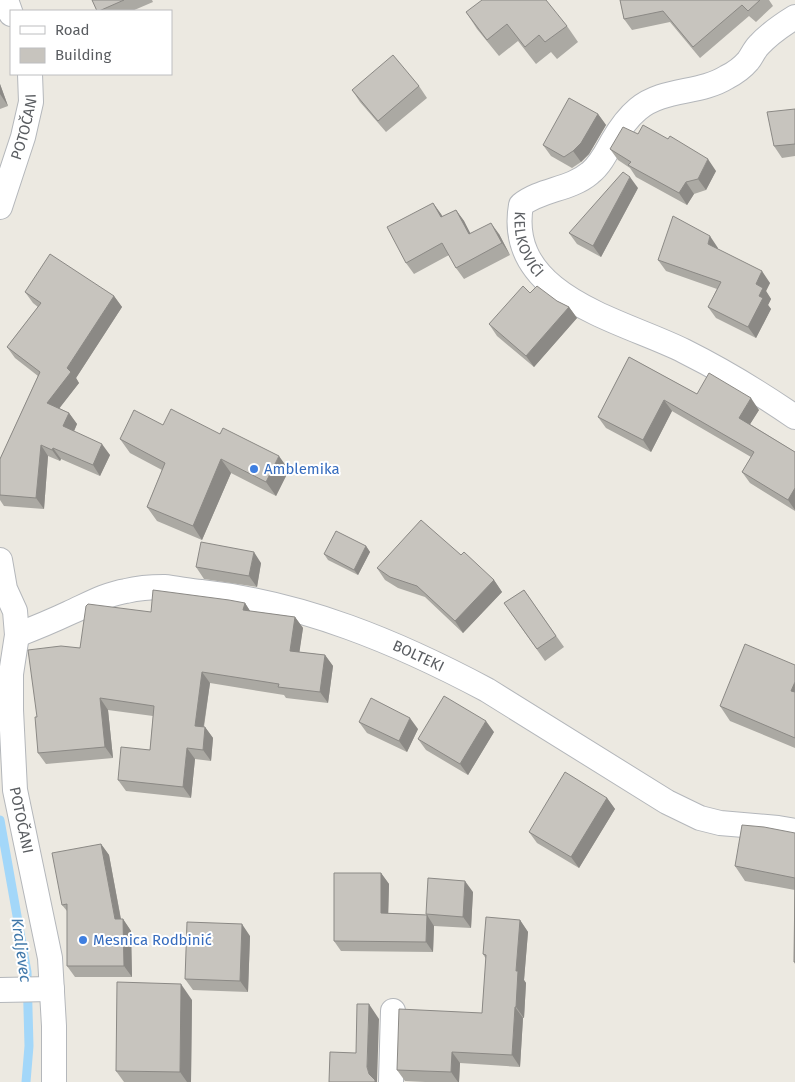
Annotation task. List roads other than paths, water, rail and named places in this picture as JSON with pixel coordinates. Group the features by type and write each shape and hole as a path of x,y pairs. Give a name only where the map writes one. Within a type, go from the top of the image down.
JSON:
{"street":[{"name":"KELKOVIĆI","path":"795,17 769,35 739,70 725,79 709,85 667,95 651,101 638,109 625,123 602,161 590,174 576,182 529,199 521,205 519,230 531,263 558,292 610,320 684,351 752,389 795,416"},
{"name":"POTOČANI","path":"0,207 23,137 31,102 30,75"},
{"name":"POTOČANI","path":"0,560 5,589 15,611 17,635 11,674 10,710 15,790 48,949 45,989 54,1082"},
{"name":"BOLTEKI","path":"17,635 44,625 96,600 124,591 142,588 163,587 219,594 299,611 356,630 427,659 458,675 507,702 666,802 692,815 720,823 795,831"},
{"path":"7,990 45,989"},
{"path":"391,1082 393,1011"}],"waterway":[{"name":"Kraljevec","path":"0,820 27,972 29,1046 26,1082"}],"place":[{"name":"Amblemika","path":"254,469"},
{"name":"Mesnica Rodbinić","path":"83,940"}]}
